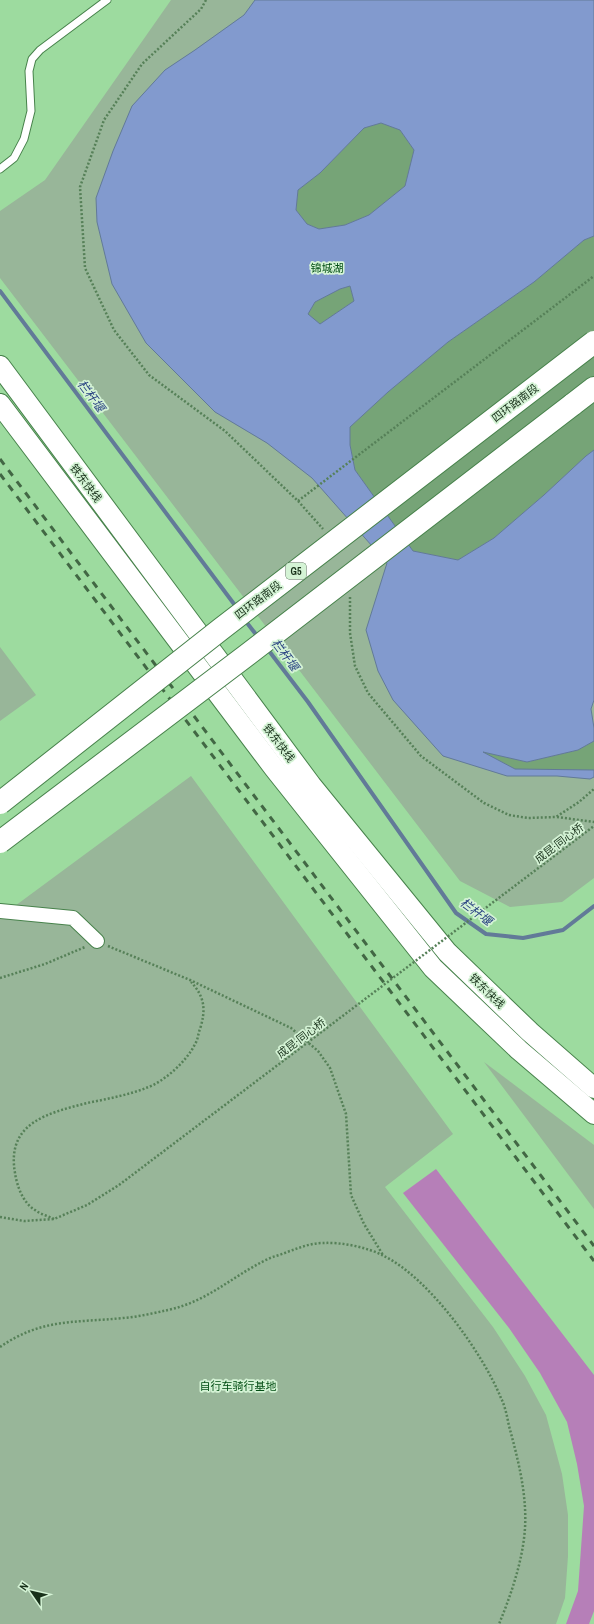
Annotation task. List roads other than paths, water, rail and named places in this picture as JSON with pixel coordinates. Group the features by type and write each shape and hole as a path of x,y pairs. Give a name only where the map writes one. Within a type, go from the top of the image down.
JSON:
{"highway":[{"name":"四环路南段","path":"0,803 221,628 594,342"},
{"path":"0,842 247,656 594,389"}],"main road":[{"name":"铁东快线","path":"0,366 311,785 442,946 530,1032 594,1088"},
{"name":"铁东快线","path":"0,404 274,768 433,968 519,1050 594,1114"}],"street":[{"path":"0,911 74,918 97,941"}],"lane":[{"path":"0,169 14,158 24,139 31,112 29,71 32,59 40,50 107,0"}],"water":[{"name":"锦城湖","path":"255,0 594,0 594,236 584,240 534,282 448,342 388,392 350,427 350,445 355,470 413,551 458,560 494,538 594,450 594,700 591,709 594,728 594,741 578,750 527,762 483,752 515,769 594,770 594,777 590,779 557,776 507,776 443,756 393,700 378,671 366,630 387,563 312,478 267,443 215,412 146,343 112,284 97,222 96,198 113,151 132,106 165,70 244,15","holes":["381,123 400,130 414,150 405,186 369,215 345,225 319,229 307,224 296,210 298,190 320,173 364,128","350,286 354,301 320,324 308,314 315,302 340,289"]}],"waterway":[{"name":"栏杆堰","path":"0,291 237,608"},
{"name":"栏杆堰","path":"244,619 258,637"},
{"name":"栏杆堰","path":"266,647 308,702 456,913 486,934 523,938 563,930 594,906"}],"railway":[{"path":"0,459 594,1246"},
{"path":"0,474 594,1261"}],"park label":[{"name":"自行车骑行基地","path":"238,1386"}]}
